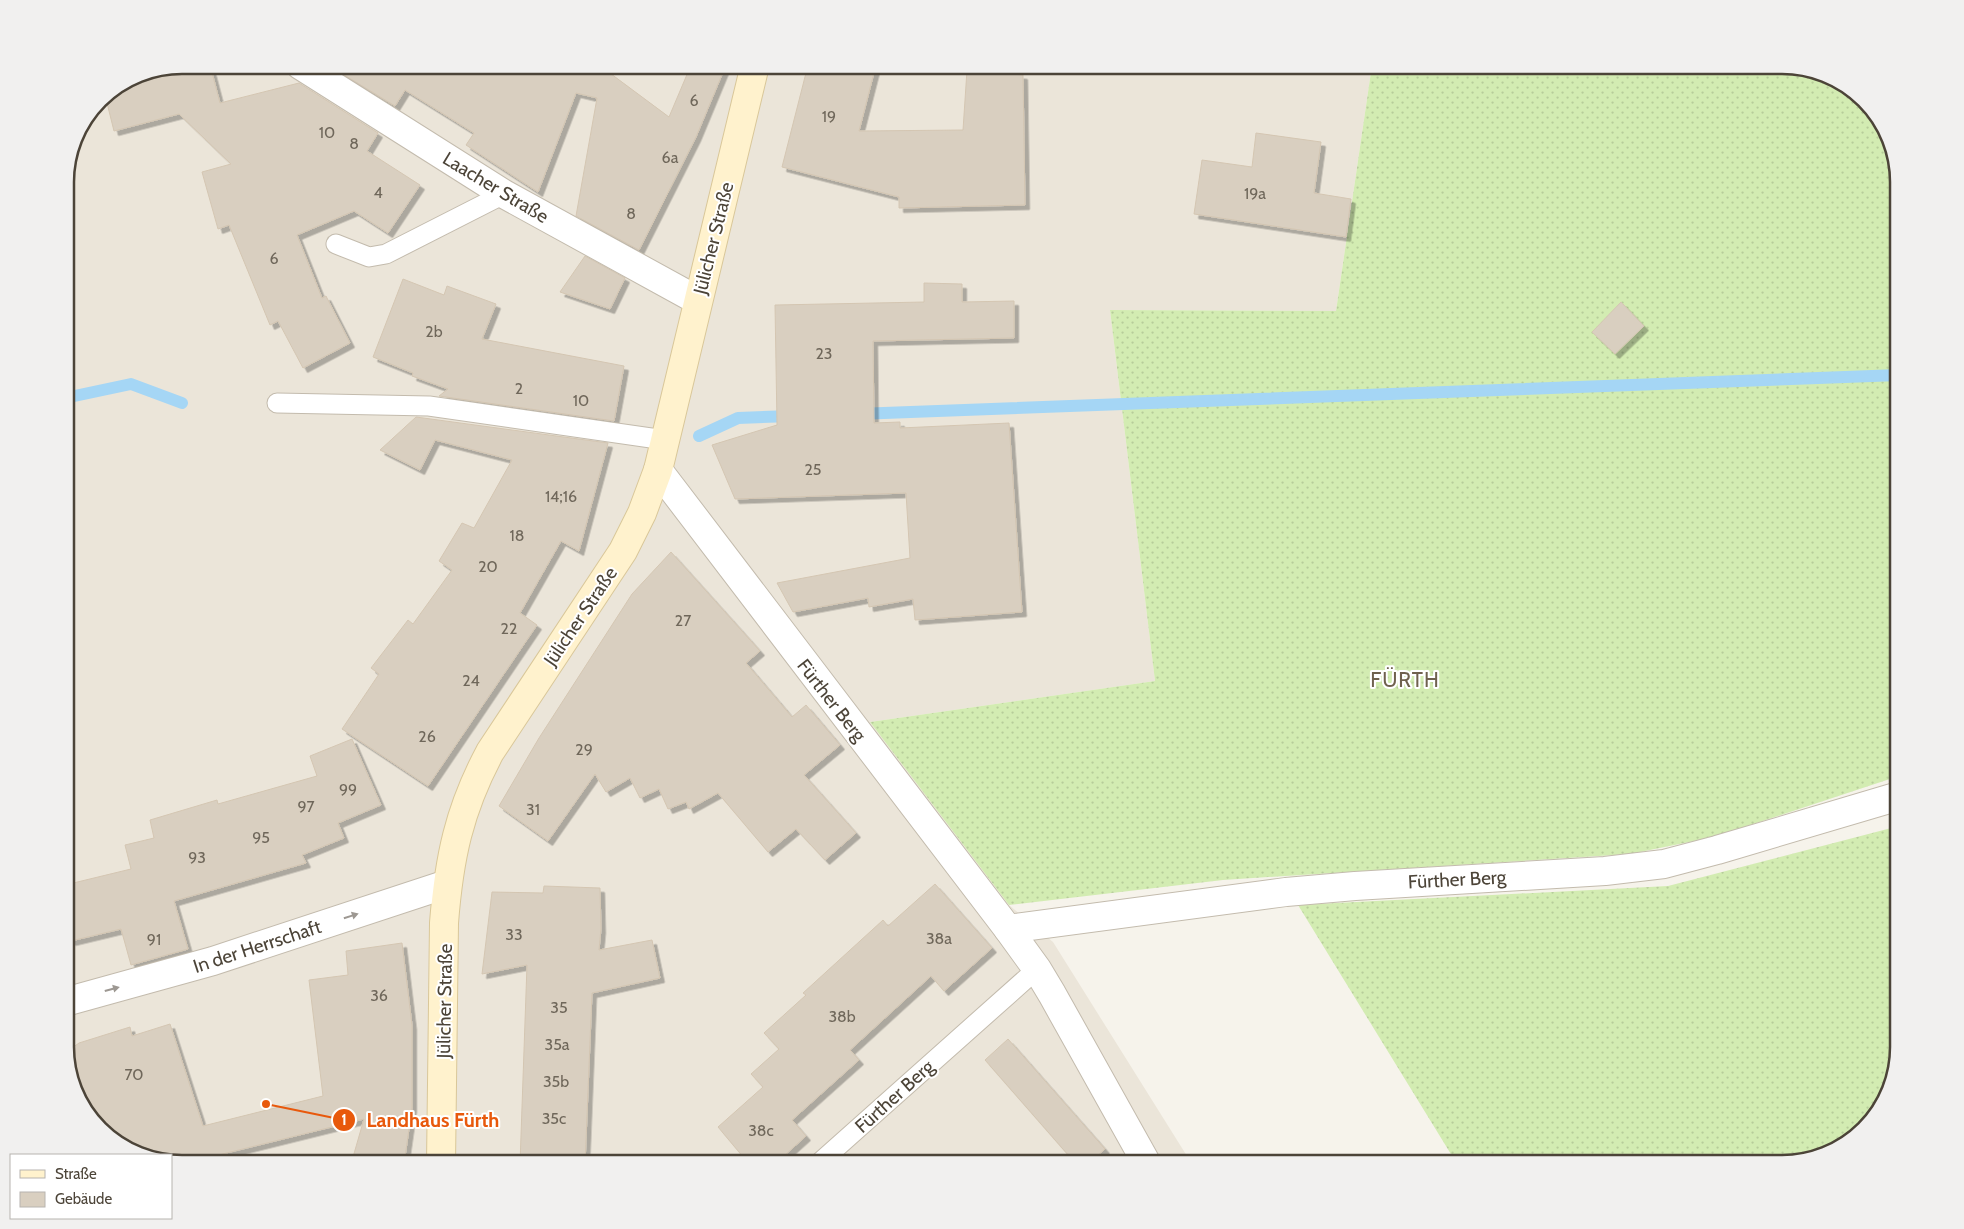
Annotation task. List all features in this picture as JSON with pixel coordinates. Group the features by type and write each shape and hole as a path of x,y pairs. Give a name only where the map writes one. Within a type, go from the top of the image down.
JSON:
{"street":[{"name":"Laacher Straße","path":"314,74 504,194 697,300"},
{"name":"Jülicher Straße","path":"441,1155 444,923 447,884 462,815 474,783 490,752 623,551 642,514 658,470 697,300 754,74"},
{"name":"Fürther Berg","path":"658,470 1037,969 1142,1155"},
{"name":"Fürther Berg","path":"1008,930 1286,892 1605,871 1664,864 1890,799"},
{"name":"In der Herrschaft","path":"74,999 212,961 447,884"}],"lane":[{"path":"336,244 369,257 386,254 504,194"},
{"path":"277,402 429,406 665,440"},
{"name":"Fürther Berg","path":"828,1155 1037,969"}],"shaded area":[{"path":"175,74 1371,74 1336,311 1110,310 1155,681 870,722 1009,905 1053,942 1186,1155 182,1155 154,1152 128,1141 116,1133 92,1107 85,1095 79,1082 74,1054 74,175 77,154 82,141 88,128 105,105 128,88 141,82 154,77"}],"green space":[{"path":"1371,74 1782,74 1810,77 1823,82 1836,88 1859,105 1876,128 1882,141 1887,154 1890,175 1890,779 1714,837 1630,854 1223,880 1009,905 870,722 1155,681 1110,310 1336,311"},
{"path":"1890,828 1889,1061 1887,1075 1876,1101 1859,1124 1848,1133 1836,1141 1810,1152 1782,1155 1451,1155 1298,905 1668,886"}],"building":[{"path":"175,74 212,74 220,103 299,83 378,133 367,151 420,185 388,233 354,211 297,235 322,298 326,296 350,343 303,368 278,321 270,325 229,225 218,229 202,172 231,164 179,114 114,131 107,103 128,88 154,77"},
{"path":"343,74 611,74 669,117 687,74 722,74 696,137 639,250 576,216 597,98 576,93 538,192 466,145 474,133 405,90 395,106"},
{"path":"806,74 874,74 859,131 963,130 967,74 1023,75 1025,205 899,208 899,197 782,167"},
{"path":"1256,133 1321,142 1314,193 1351,199 1346,237 1194,214 1202,160 1252,167"},
{"path":"585,256 625,278 610,309 560,292"},
{"path":"403,279 444,295 447,286 496,304 482,339 624,366 614,421 439,396 448,389 412,376 413,373 373,357"},
{"path":"924,283 962,284 962,302 1014,301 1014,338 873,341 874,423 900,422 900,428 1009,423 1022,612 915,620 913,599 869,607 868,598 793,612 777,583 910,558 906,493 735,499 712,445 777,425 775,305 924,302"},
{"path":"1621,302 1644,326 1615,354 1592,332"},
{"path":"416,417 608,443 579,551 561,541 520,613 537,625 428,786 342,729 379,674 371,668 408,620 413,624 452,570 439,561 462,523 474,528 512,460 435,440 420,470 380,450"},
{"path":"671,552 760,651 746,663 792,717 806,705 840,745 804,775 856,833 825,860 796,829 768,852 718,793 689,809 686,802 668,809 659,789 640,798 630,778 606,792 595,774 548,841 499,806 539,738 632,594"},
{"path":"352,739 381,805 338,823 344,838 302,855 306,863 174,901 188,949 131,965 121,929 74,940 74,883 131,869 125,845 154,838 150,820 217,800 218,804 317,776 310,756"},
{"path":"935,884 992,948 944,991 931,976 850,1050 859,1060 792,1120 806,1136 785,1155 741,1155 718,1127 763,1087 751,1074 779,1049 764,1033 806,995 803,993 883,920 888,926"},
{"path":"544,886 600,888 601,929 599,950 652,940 660,978 592,993 585,1155 520,1155 527,965 482,974 492,892 543,893"},
{"path":"402,943 412,1025 412,1108 405,1155 354,1155 364,1119 218,1155 182,1155 154,1152 128,1141 116,1133 92,1107 85,1095 79,1082 74,1047 79,1043 130,1027 132,1036 170,1024 203,1126 323,1096 309,980 348,975 346,951"},
{"path":"1008,1039 1105,1149 1098,1155 1068,1155 985,1060"}],"waterway":[{"path":"857,414 1890,375"},
{"path":"74,396 131,384 182,403"},
{"path":"699,436 738,418 792,416"}],"place":[{"name":"Landhaus Fürth","path":"266,1104"}],"district":[{"name":"FÜRTH","path":"1405,680"}]}
